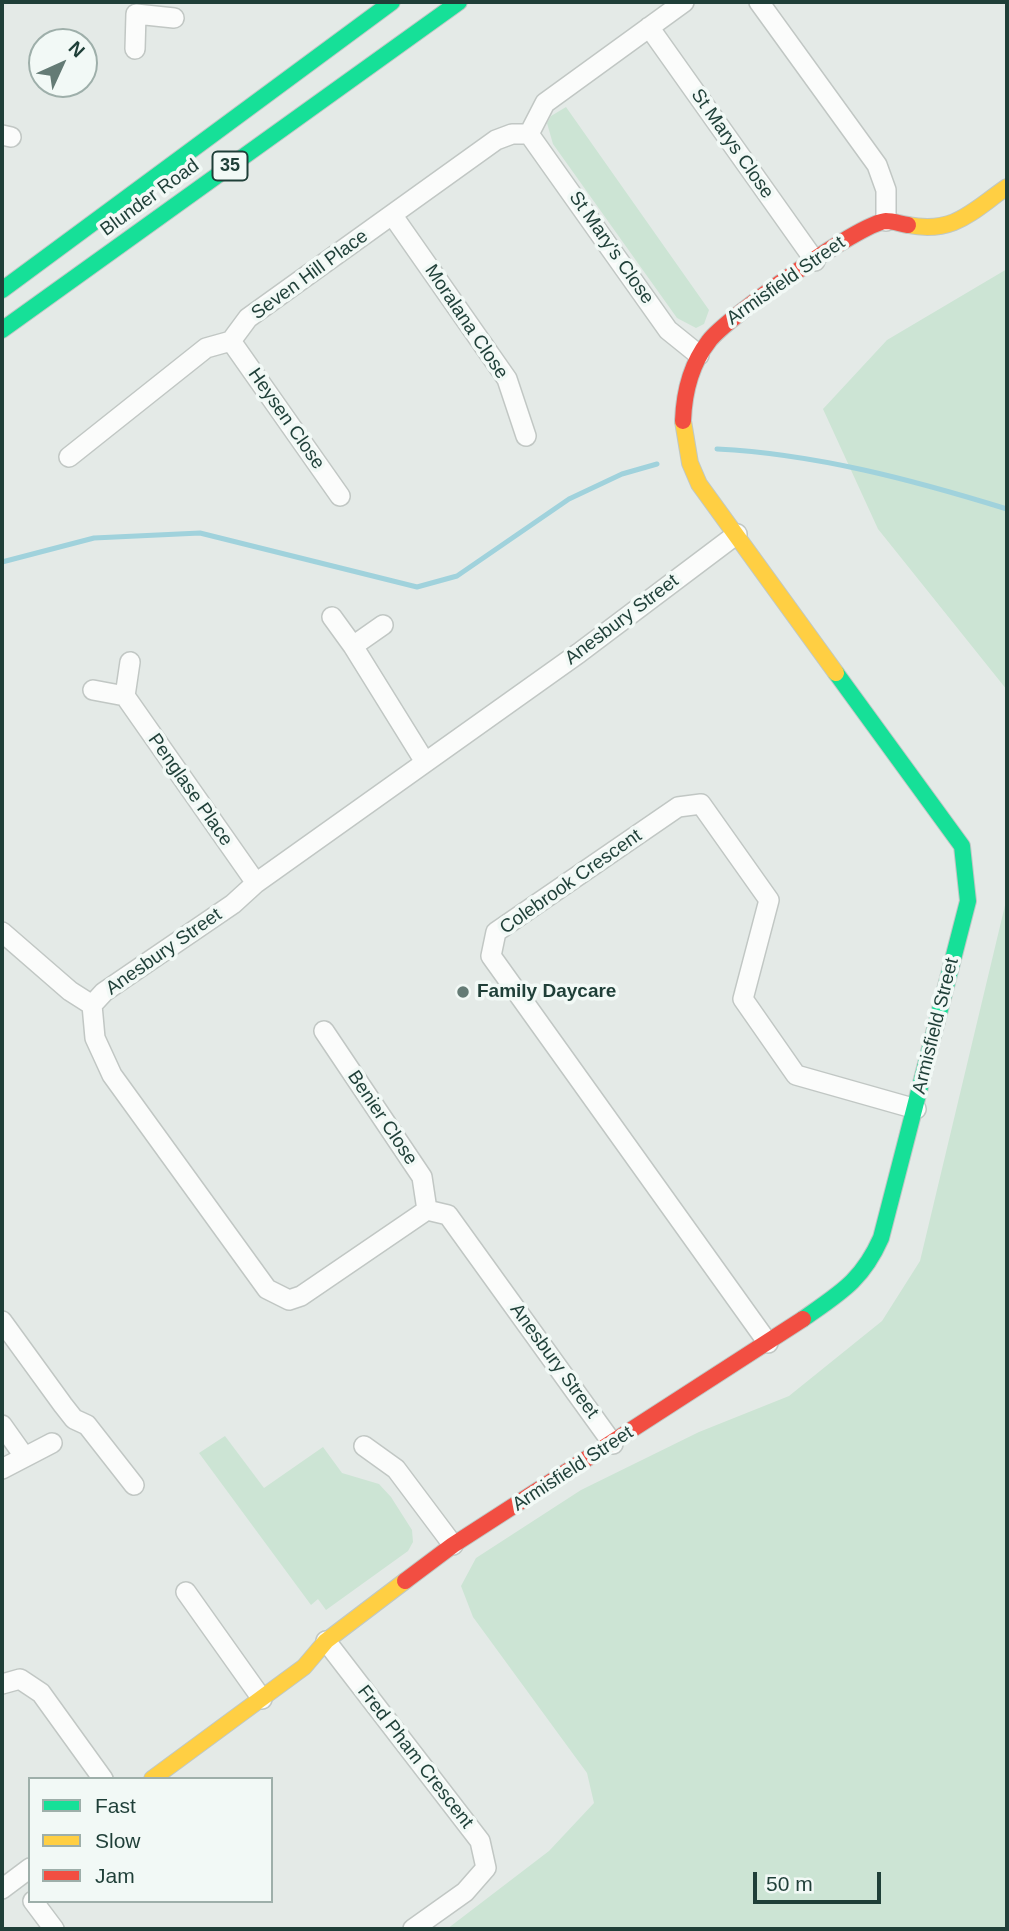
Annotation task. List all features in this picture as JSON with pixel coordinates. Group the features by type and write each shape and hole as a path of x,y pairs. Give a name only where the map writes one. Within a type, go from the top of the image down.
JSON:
{"street":[{"name":"Blunder Road","path":"2,290 392,2"},
{"name":"Blunder Road","path":"2,330 459,2"},
{"path":"529,134 545,103 684,2"},
{"path":"759,2 877,165 886,190 886,221 924,228 950,226 1007,187"},
{"path":"135,49 132,8 174,18"},
{"name":"St Marys Close","path":"649,27 816,261"},
{"name":"Seven Hill Place","path":"69,457 206,348 231,341 248,318 496,140 512,134 529,134"},
{"name":"St Mary's Close","path":"529,134 668,330 699,355"},
{"name":"Moralana Close","path":"393,216 507,379 526,436"},
{"name":"Armisfield Street","path":"155,1777 304,1667 326,1642 453,1545 768,1343 846,1289 869,1265 881,1238 968,901 962,846 699,484 690,466 682,432 681,403 699,355 725,323 859,230 886,221"},
{"name":"Heysen Close","path":"231,341 340,496"},
{"name":"Anesbury Street","path":"613,1444 448,1215 427,1210 301,1296 289,1300 277,1297 267,1289 112,1075 96,1038 93,1005 104,992 233,904 256,883 737,534"},
{"path":"332,617 425,762"},
{"path":"353,646 383,625"},
{"path":"93,690 125,696 130,662"},
{"name":"Penglase Place","path":"125,696 256,883"},
{"name":"Colebrook Crescent","path":"768,1343 491,956 496,932 678,807 701,804 769,900 743,999 788,1064 796,1075 916,1109"},
{"path":"2,932 70,991 93,1005"},
{"name":"Benier Close","path":"324,1031 422,1177 427,1210"},
{"path":"2,1321 74,1419 87,1425 134,1485"},
{"path":"2,1425 24,1456"},
{"path":"2,1469 52,1443"},
{"path":"364,1446 396,1469 453,1545"},
{"path":"186,1592 262,1699"},
{"name":"Fred Pham Crescent","path":"326,1642 480,1841 486,1868 466,1892 413,1929"},
{"path":"2,1684 20,1679 41,1693 102,1777"},
{"path":"16,1878 28,1895"},
{"path":"34,1903 54,1929"}],"green space":[{"path":"566,107 709,310 704,324 696,328 677,318 553,144 547,123 551,116"},
{"path":"1007,269 1007,690 878,529 823,409 887,340"},
{"path":"1007,897 1007,1929 447,1929 549,1851 594,1803 587,1773 473,1617 461,1586 476,1558 581,1490 699,1432 789,1396 882,1321 920,1261"},
{"path":"225,1436 264,1488 323,1447 342,1473 379,1484 391,1497 412,1530 413,1542 408,1551 326,1610 318,1599 311,1605 199,1453"}],"waterway":[{"path":"717,449 791,456 864,470 1007,509"},
{"path":"2,562 94,538 200,533 417,587 457,576 569,499 622,474 657,464"}],"traffic: fast":[{"path":"2,290 392,2"},
{"path":"2,330 459,2"},
{"path":"803,1319 858,1276 881,1238 968,901 962,846 836,673"}],"traffic: slow":[{"path":"908,225 924,227 950,224 1007,187"},
{"path":"683,421 690,463 699,484 836,673"},
{"path":"155,1777 304,1667 326,1641 405,1581"}],"traffic: jam":[{"path":"683,421 687,389 693,369 709,341 720,329 794,273 850,237 886,221 908,225"},
{"path":"405,1581 453,1545 803,1319"}],"place":[{"name":"Family Daycare","path":"463,992"}]}
